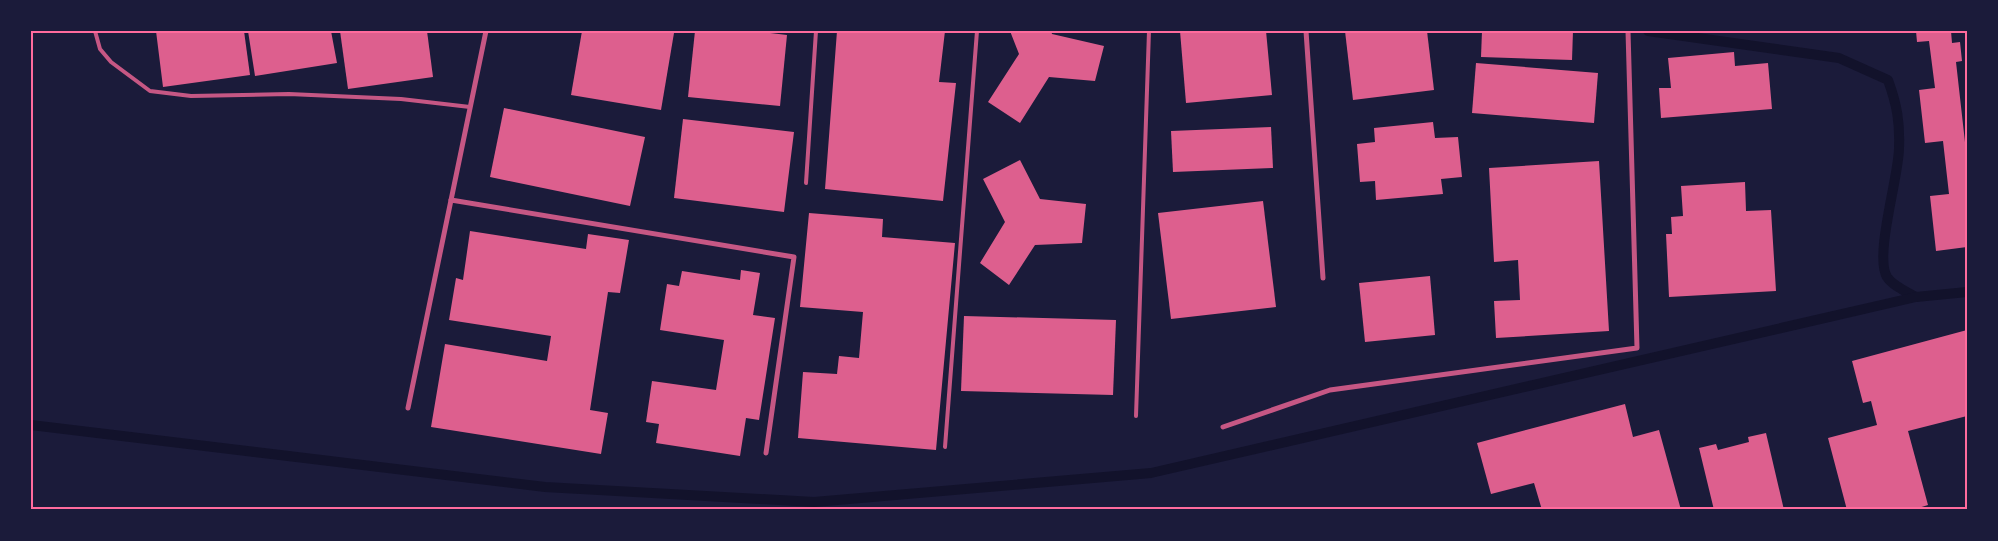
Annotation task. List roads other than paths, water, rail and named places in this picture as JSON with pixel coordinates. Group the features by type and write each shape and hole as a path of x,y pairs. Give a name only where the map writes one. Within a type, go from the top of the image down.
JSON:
{"street":[{"path":"408,408 486,31"},
{"path":"1306,31 1323,278"},
{"path":"1223,426 1330,390 1637,348 1628,31"},
{"path":"451,200 794,257 766,453"}],"lane":[{"path":"95,31 100,49 111,62 150,91 191,96 288,94 356,97 470,107"},
{"path":"806,183 816,31"},
{"path":"945,447 977,31"},
{"path":"1136,416 1149,31"}],"waterway":[{"path":"1648,31 1839,58 1888,80 1897,114 1899,148 1885,234 1884,267 1887,277 1893,283 1916,297"},
{"path":"31,425 545,487 814,502 1151,473 1916,297 1967,292"}]}
